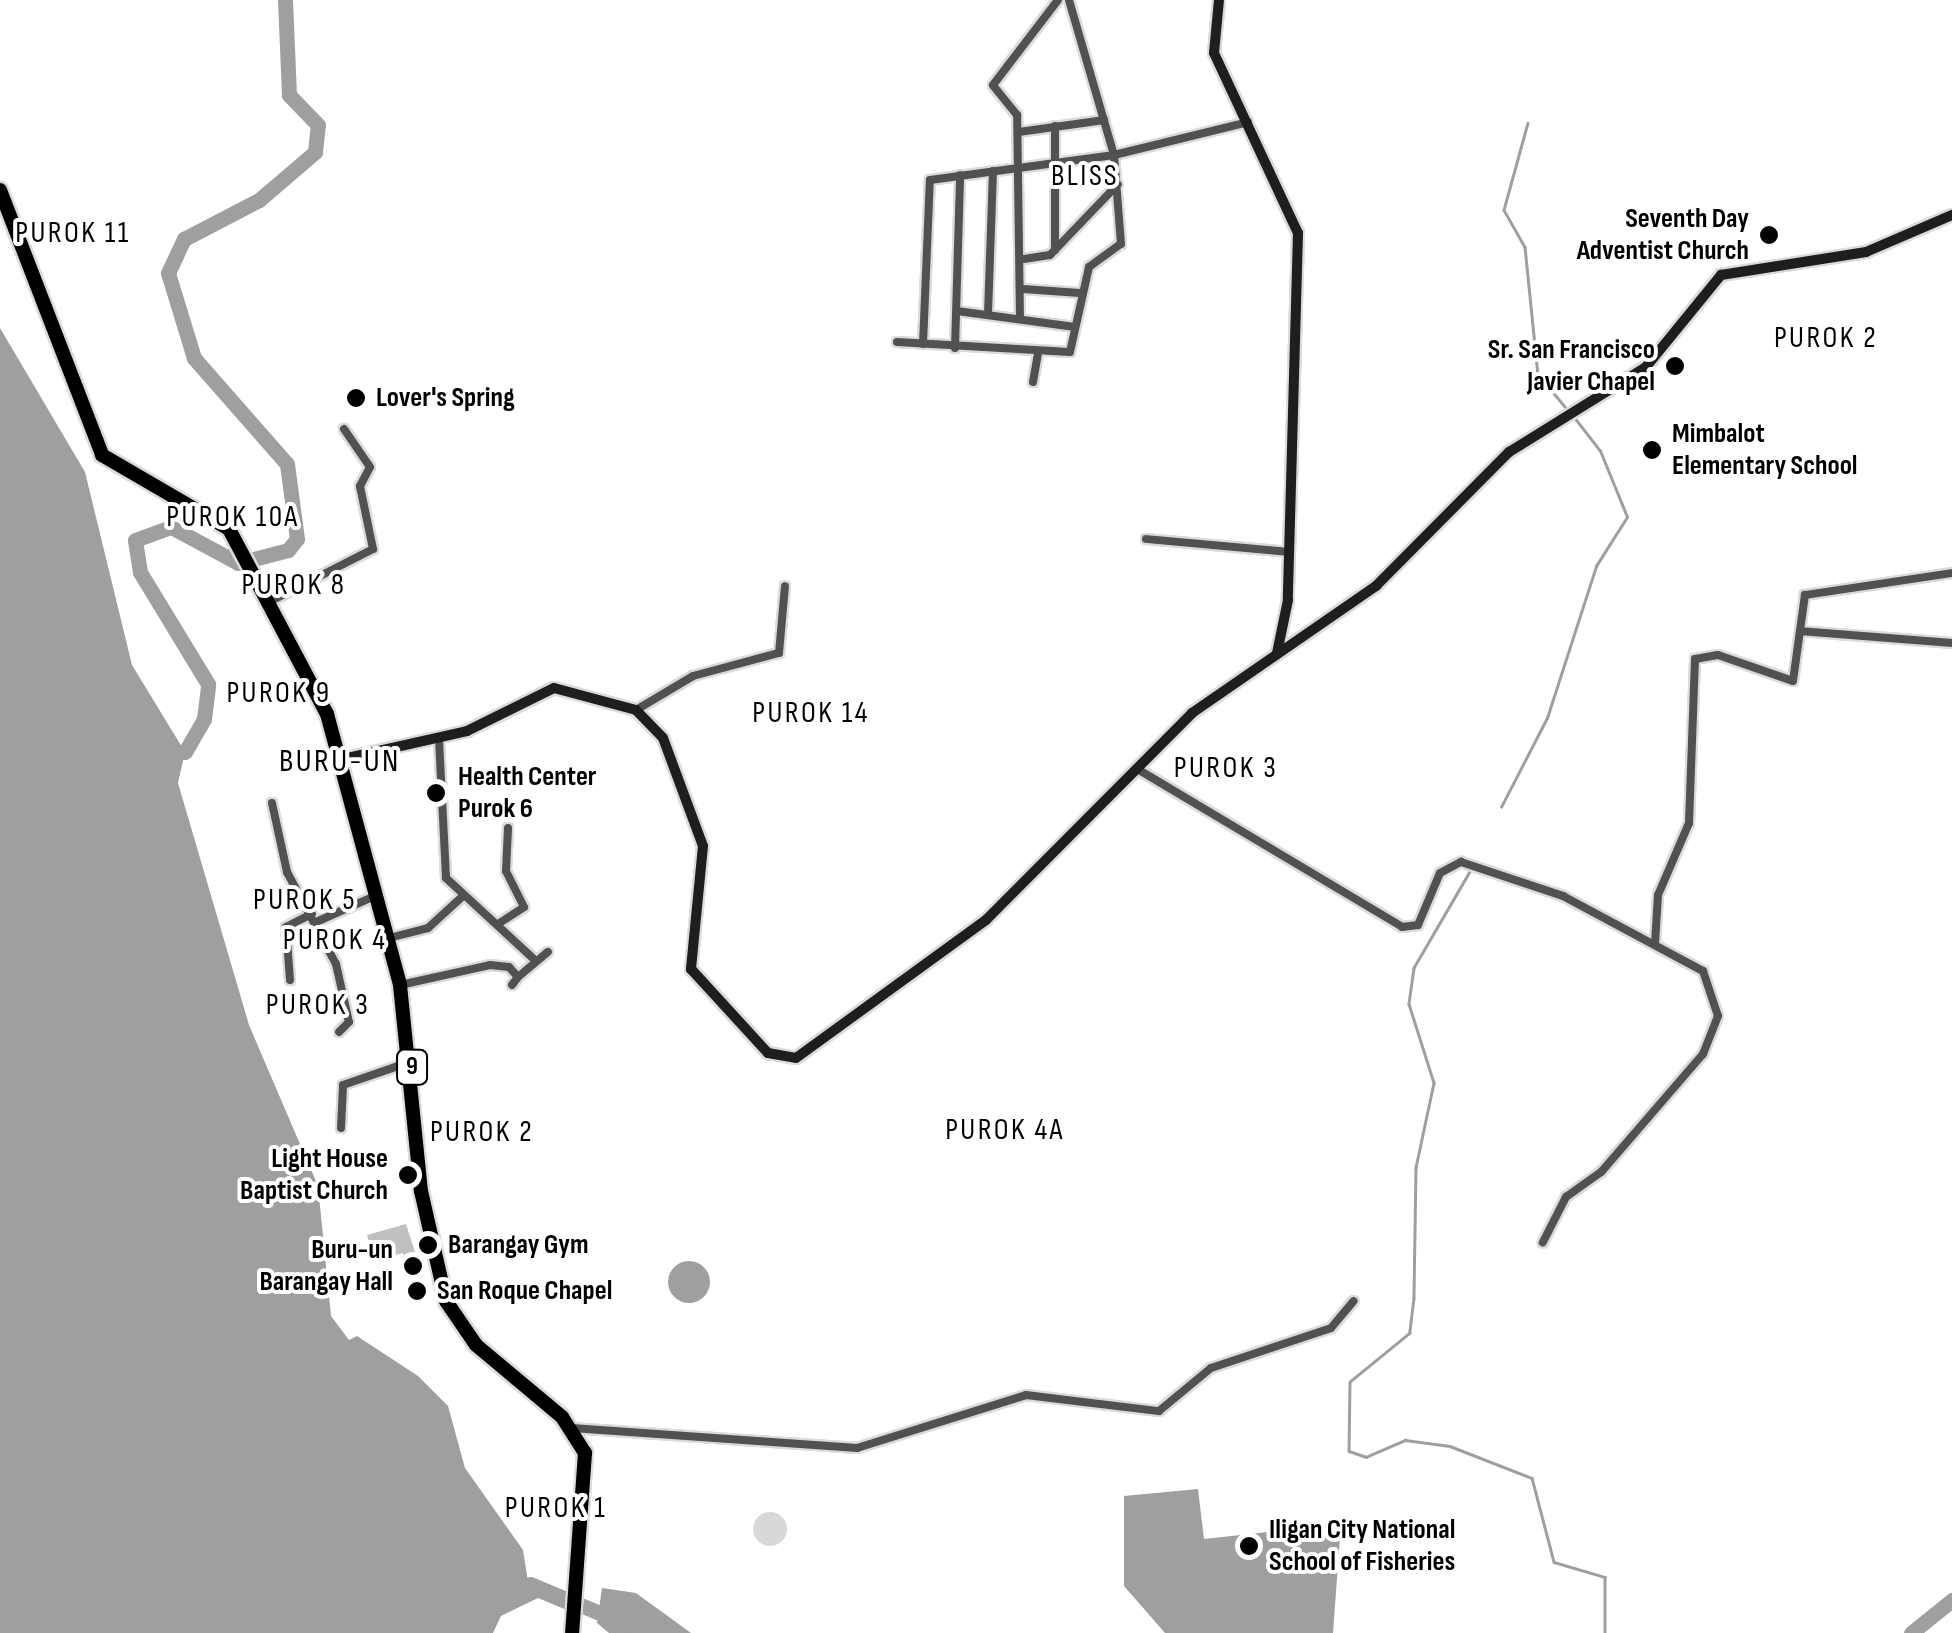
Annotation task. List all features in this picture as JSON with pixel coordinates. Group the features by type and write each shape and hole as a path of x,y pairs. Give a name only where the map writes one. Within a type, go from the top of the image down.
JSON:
{"highway":[{"name":"9","path":"0,190 102,456 132,480 217,518 239,548 343,759 400,986 411,1062 421,1190 446,1302 476,1345 572,1428"},
{"path":"572,1428 586,1466 572,1633"}],"street":[{"path":"1020,319 1024,289 1023,167 1019,132 994,80 1058,0"},
{"path":"897,342 1068,356 1088,267 1120,249 1114,155 1069,0"},
{"path":"1219,0 1214,53 1298,234 1288,552 1277,654"},
{"path":"1019,132 1104,120"},
{"path":"922,344 925,189 930,180 1114,155 1248,122"},
{"path":"1054,250 1055,126"},
{"path":"988,314 993,171"},
{"path":"954,348 960,175"},
{"path":"1024,259 1054,250 1118,184"},
{"path":"343,759 439,739 565,686 636,710 664,738 703,846 691,969 779,1058 822,1044 986,920 1192,713 1376,586 1488,470 1562,417 1602,398 1646,367 1729,270 1866,252 1952,215"},
{"path":"1024,289 1080,293"},
{"path":"958,311 1074,328"},
{"path":"1033,382 1038,355"},
{"path":"267,603 373,549 360,486 370,470 344,429"},
{"path":"1146,539 1288,552"},
{"path":"1655,944 1658,895 1689,824 1696,659 1718,655 1793,680 1801,600 1812,592 1952,573"},
{"path":"636,710 693,676 779,653 786,586"},
{"path":"1800,631 1952,643"},
{"path":"439,739 442,867 463,896 536,962"},
{"path":"1139,770 1407,929 1420,922 1440,874 1461,862 1563,896 1703,972 1716,992 1718,1026 1601,1172 1566,1197 1543,1242"},
{"path":"272,803 287,872 314,918 347,1011 338,1032"},
{"path":"498,924 523,910 506,871 508,828"},
{"path":"290,980 286,927 379,894"},
{"path":"389,938 428,928 463,896"},
{"path":"400,986 490,965 515,981 548,952"},
{"path":"341,1128 343,1085 411,1062"},
{"path":"572,1428 857,1448 1026,1395 1159,1411 1211,1368 1331,1328 1354,1301"}],"shaded area":[{"path":"0,328 85,472 132,665 185,752 178,783 249,1025 318,1186 331,1316 349,1340 357,1336 418,1376 448,1406 465,1468 523,1550 529,1588 535,1581 571,1594 569,1611 538,1598 501,1616 493,1633 0,1633"},
{"path":"689,1261 704,1267 710,1282 704,1297 689,1303 674,1297 668,1282 674,1267"},
{"path":"1198,1489 1204,1539 1341,1524 1333,1633 1165,1633 1124,1586 1124,1496"},
{"path":"770,1512 782,1517 787,1529 782,1541 770,1546 758,1541 753,1529 758,1517"},
{"path":"602,1588 636,1593 691,1633 609,1633 597,1623"}],"building":[{"path":"406,1224 423,1277 410,1281 403,1253 374,1261 367,1235"}],"waterway":[{"path":"185,752 204,719 208,684 140,572 135,540 171,527 238,563 288,550 297,539 287,464 194,358 168,273 184,239 259,200 315,152 318,125 289,95 285,0"},
{"path":"1528,123 1504,210 1525,247 1538,374 1567,409"},
{"path":"1501,807 1547,718 1596,566 1627,517 1600,451 1572,415"},
{"path":"1471,870 1414,968 1409,1004 1434,1083 1416,1168 1410,1333 1350,1382 1349,1451 1366,1457 1405,1440 1450,1446 1532,1478 1554,1562 1605,1577 1605,1633"},
{"path":"530,1584 648,1633"},
{"path":"1911,1633 1952,1600"}],"place":[{"name":"Seventh Day Adventist Church","path":"1769,235"},
{"name":"Sr. San Francisco Javier Chapel","path":"1675,366"},
{"name":"Lover's Spring","path":"356,398"},
{"name":"Mimbalot Elementary School","path":"1652,450"},
{"name":"Health Center Purok 6","path":"436,793"},
{"name":"Light House Baptist Church","path":"408,1175"},
{"name":"Barangay Gym","path":"428,1245"},
{"name":"Buru-un Barangay Hall","path":"413,1266"},
{"name":"San Roque Chapel","path":"417,1291"},
{"name":"Iligan City National School of Fisheries","path":"1249,1546"}],"district":[{"name":"BLISS","path":"1085,176"},
{"name":"PUROK 11","path":"73,233"},
{"name":"PUROK 2","path":"1826,338"},
{"name":"PUROK 10A","path":"233,517"},
{"name":"PUROK 8","path":"294,585"},
{"name":"PUROK 9","path":"279,693"},
{"name":"PUROK 14","path":"811,713"},
{"name":"BURU-UN","path":"340,762"},
{"name":"PUROK 3","path":"1226,768"},
{"name":"PUROK 5","path":"305,900"},
{"name":"PUROK 4","path":"335,940"},
{"name":"PUROK 3","path":"318,1005"},
{"name":"PUROK 4A","path":"1005,1130"},
{"name":"PUROK 2","path":"482,1132"},
{"name":"PUROK 1","path":"556,1508"}]}
